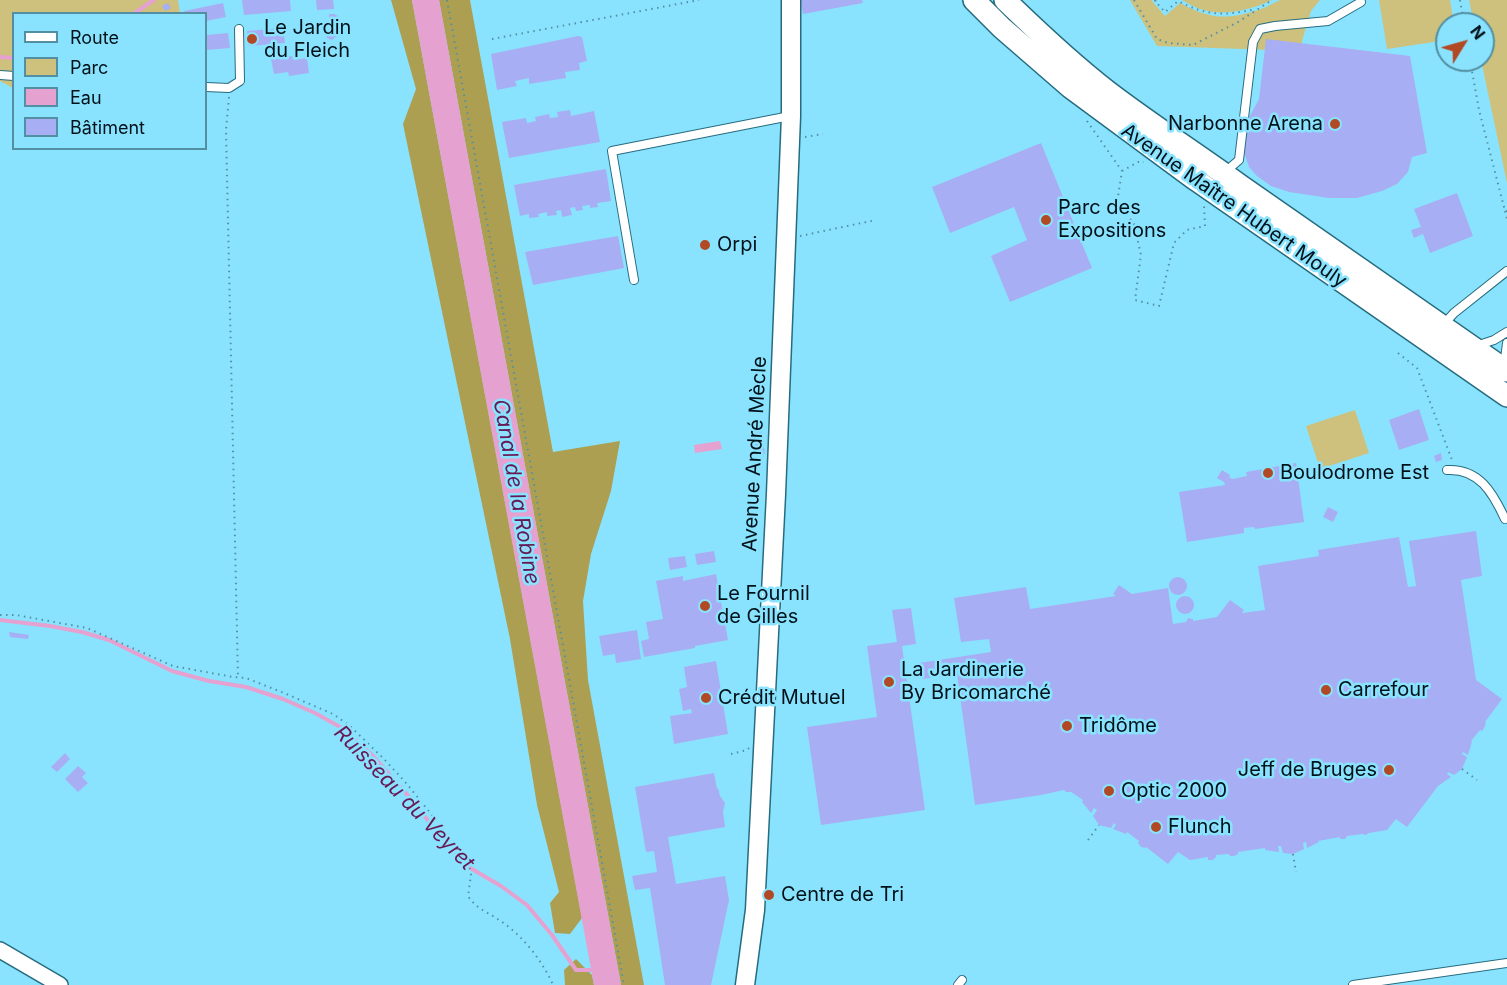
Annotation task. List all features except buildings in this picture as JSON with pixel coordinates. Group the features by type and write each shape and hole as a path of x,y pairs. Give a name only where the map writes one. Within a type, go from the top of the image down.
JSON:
{"main road":[{"name":"Avenue Maître Hubert Mouly","path":"974,0 1002,28 1070,87 1113,120 1254,221 1507,396"},
{"name":"Avenue Maître Hubert Mouly","path":"1005,0 1042,36 1106,90 1237,174 1309,235 1343,256 1506,370"}],"street":[{"name":"Avenue André Mècle","path":"746,985 755,910 776,494 791,116 791,0"},
{"name":"Avenue André Mècle","path":"755,910 759,985"},
{"path":"0,950 60,985"}],"lane":[{"path":"1237,174 1253,42 1260,29 1328,21 1360,2"},
{"path":"207,87 229,88 240,81 239,29"},
{"path":"634,280 612,151 791,116"},
{"path":"1442,326 1454,313 1507,271"},
{"path":"1473,346 1494,340 1507,332"},
{"path":"1506,370 1507,343"},
{"path":"1447,470 1472,475 1484,485 1496,498 1505,519"},
{"path":"1353,985 1507,963"}],"path":[{"path":"447,0 624,985"},
{"path":"492,39 699,0"},
{"path":"1134,0 1158,39 1168,43 1193,45 1238,22 1272,0"},
{"path":"1156,0 1165,12 1178,1 1213,14 1240,13 1258,9"},
{"path":"1472,72 1479,110 1507,219"},
{"path":"229,88 226,130 238,678"},
{"path":"1083,116 1122,171 1117,203 1134,224 1141,255 1135,300 1159,306 1174,243 1187,230 1205,226 1203,199"},
{"path":"805,137 823,134"},
{"path":"800,236 876,220"},
{"path":"1398,352 1417,368 1456,470"},
{"path":"0,615 16,615 87,628 173,666 246,678 333,714 350,726 407,784 468,860 471,875 468,896 473,904 503,922 530,948 546,969 553,985"},
{"path":"1462,769 1477,780"},
{"path":"1088,840 1099,825"},
{"path":"1293,854 1296,872"}],"green space":[{"path":"0,0 178,0 180,12 12,12 12,87 0,81"},
{"path":"1130,0 1153,0 1165,16 1180,3 1201,13 1229,16 1249,13 1282,0 1320,0 1311,11 1299,51 1157,46"},
{"path":"1182,0 1272,0 1246,9 1218,12 1200,9"},
{"path":"1379,0 1450,0 1452,12 1435,12 1435,42 1387,49"},
{"path":"1469,0 1507,0 1507,183 1484,72 1495,72 1495,12 1472,12"},
{"path":"1355,410 1369,453 1320,469 1306,426"}],"shaded area":[{"path":"391,0 412,0 582,918 570,934 555,933 550,903 559,892 537,805 510,639 403,124 416,89"},
{"path":"439,0 470,0 553,452 620,441 611,491 591,554 583,601 588,680 644,985 621,985"},
{"path":"576,959 592,975 594,985 565,985 564,970"}],"water":[{"name":"Canal de la Robine","path":"412,0 439,0 621,985 594,985"},
{"path":"720,441 722,449 695,453 694,445"}],"waterway":[{"path":"136,12 154,0"},
{"path":"0,57 12,58"},
{"name":"Ruisseau du Veyret","path":"0,620 50,626 109,640 172,671 209,681 246,687 283,699 342,728 373,756 452,850 472,869 527,905 552,935 576,970 594,970"}],"place":[{"name":"Le Jardin du Fleich","path":"252,39"},
{"name":"Narbonne Arena","path":"1335,124"},
{"name":"Parc des Expositions","path":"1046,220"},
{"name":"Orpi","path":"705,245"},
{"name":"Boulodrome Est","path":"1268,473"},
{"name":"Le Fournil de Gilles","path":"705,606"},
{"name":"La Jardinerie By Bricomarché","path":"889,682"},
{"name":"Carrefour","path":"1326,690"},
{"name":"Crédit Mutuel","path":"706,698"},
{"name":"Tridôme","path":"1067,726"},
{"name":"Jeff de Bruges","path":"1389,770"},
{"name":"Optic 2000","path":"1109,791"},
{"name":"Flunch","path":"1156,827"},
{"name":"Centre de Tri","path":"769,895"}]}
